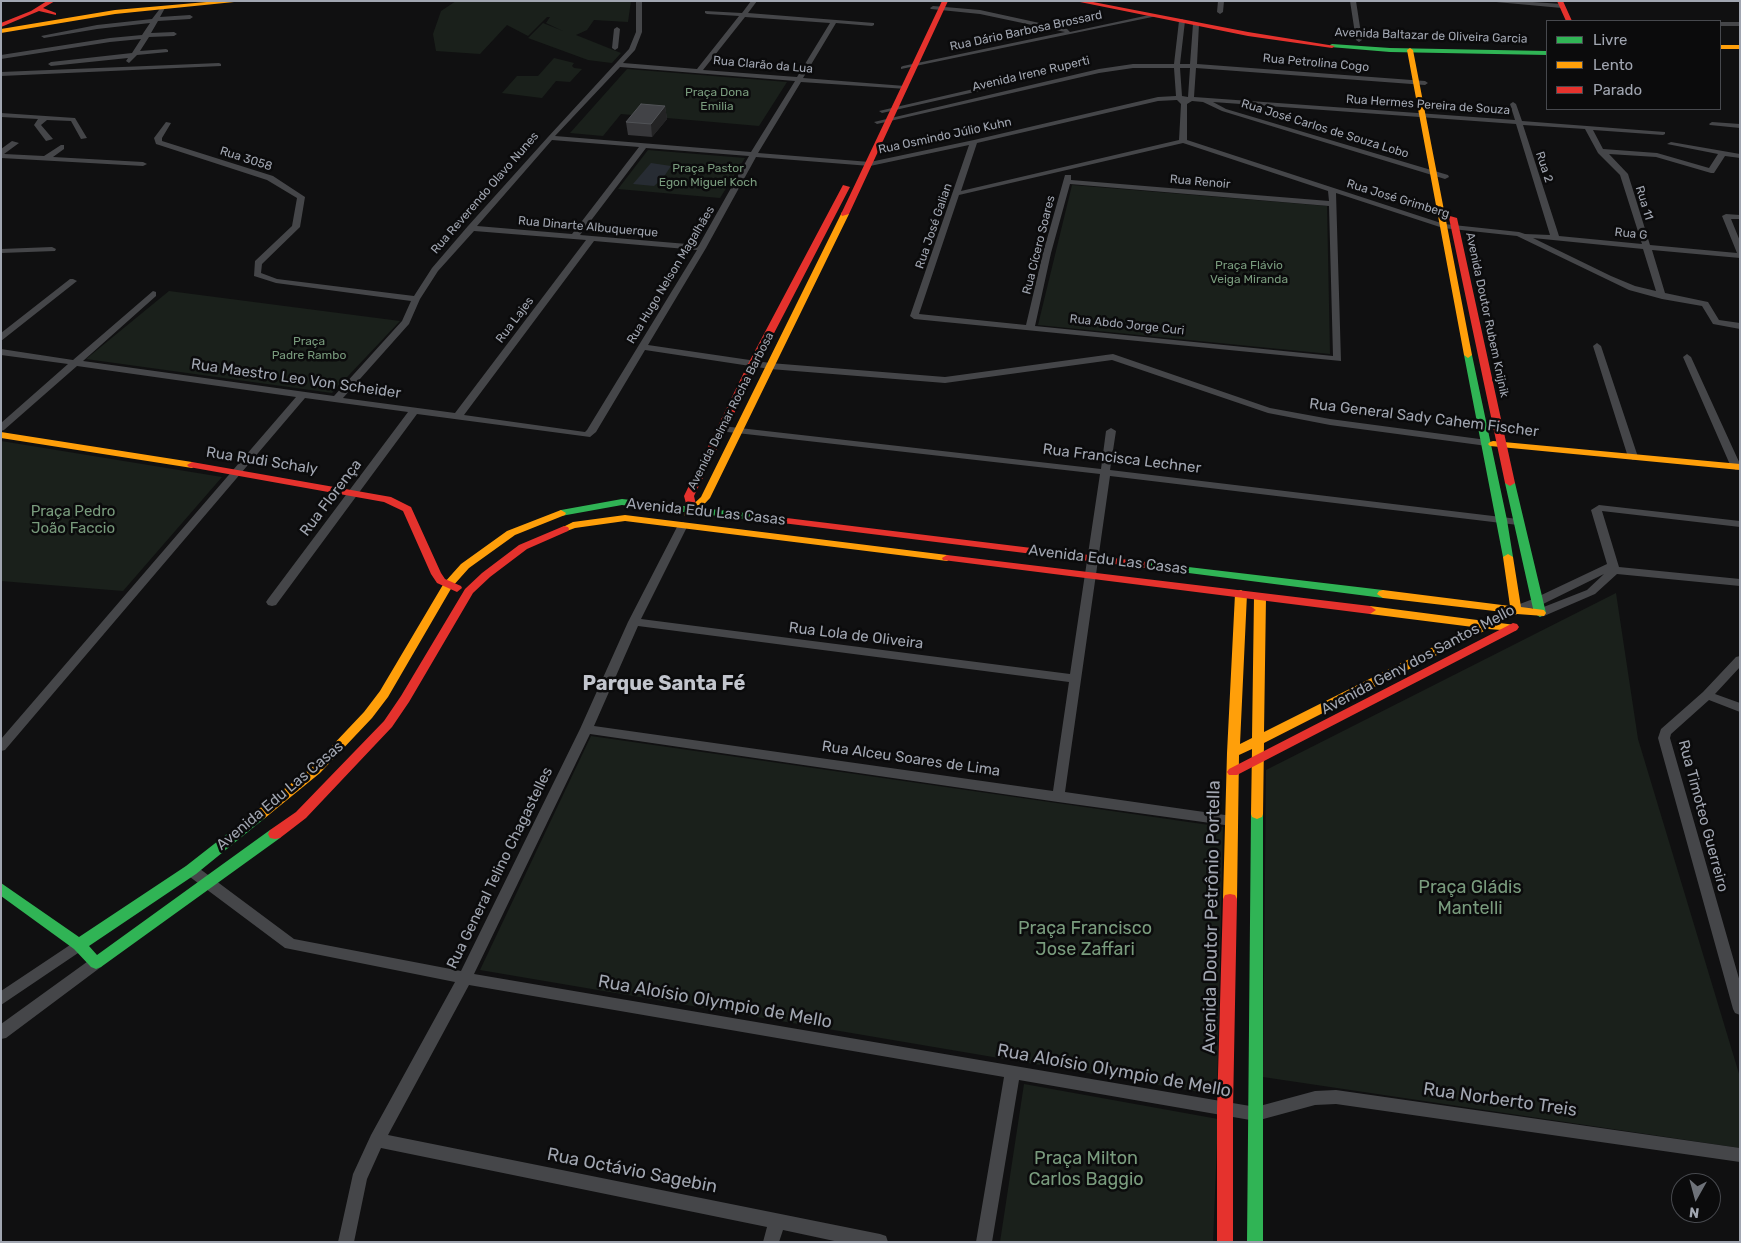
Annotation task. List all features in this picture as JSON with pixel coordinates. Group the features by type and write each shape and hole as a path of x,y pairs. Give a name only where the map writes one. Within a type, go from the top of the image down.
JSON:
{"street":[{"path":"3,25 54,14 173,1"},
{"path":"3,25 241,1"},
{"name":"Rua Reverendo Olavo Nunes","path":"336,400 406,322 416,299 435,270 550,138 632,50 639,32 639,1"},
{"path":"699,71 754,1"},
{"name":"Avenida Baltazar de Oliveira Garcia","path":"1078,1 1310,44 1414,50 1546,53"},
{"name":"Avenida Baltazar de Oliveira Garcia","path":"1110,1 1250,28 1307,36 1359,40 1546,46"},
{"path":"1220,12 1221,1"},
{"path":"1353,1 1359,40"},
{"path":"1488,1 1561,4 1569,20"},
{"path":"3,25 45,5 54,14"},
{"path":"939,5 1071,32"},
{"name":"Avenida Delmar Rocha Barbosa","path":"889,112 877,122 864,163 753,364 689,496 692,509 705,498 770,366 889,112 900,87 916,65 939,5"},
{"name":"Avenida Delmar Rocha Barbosa","path":"900,87 903,68 939,5"},
{"path":"123,68 134,54 162,8"},
{"path":"707,12 872,24"},
{"name":"Rua Dário Barbosa Brossard","path":"903,68 1154,16"},
{"path":"44,36 97,27 190,17"},
{"path":"956,194 1183,142 1182,101 1177,63 1182,21"},
{"name":"Rua Hugo Nelson Magalhães","path":"587,435 591,432 640,347 702,248 754,154 834,22"},
{"path":"1191,98 1196,24"},
{"path":"1721,24 1740,24"},
{"path":"615,48 617,29"},
{"path":"1,56 110,40 174,34"},
{"path":"1721,47 1740,46"},
{"name":"Avenida Doutor Rubem Knijnik","path":"1414,50 1449,227 1470,299 1518,522 1539,608"},
{"path":"51,64 166,51"},
{"path":"1721,54 1740,54"},
{"name":"Avenida Irene Ruperti","path":"1070,70 1124,61 1193,64"},
{"name":"Avenida Irene Ruperti","path":"889,112 965,101 1099,70 1177,63"},
{"name":"Rua Petrolina Cogo","path":"1193,64 1420,83"},
{"path":"1,74 219,65"},
{"name":"Rua Clarão da Lua","path":"620,65 900,87"},
{"path":"1054,73 1063,79"},
{"name":"Avenida Irene Ruperti","path":"889,112 1000,85"},
{"path":"955,95 965,101"},
{"name":"Rua Osmindo Júlio Kuhn","path":"550,138 864,163 974,142 1158,99 1182,101 1191,98"},
{"name":"Rua Hermes Pereira de Souza","path":"1191,98 1663,133"},
{"name":"Rua José Carlos de Souza Lobo","path":"1201,99 1224,110 1439,176"},
{"name":"Rua 2","path":"1513,104 1555,238"},
{"path":"1,116 74,119 83,138"},
{"path":"45,118 38,122 37,125 49,138"},
{"name":"Rua 3058","path":"168,123 158,138 159,142 270,178 301,197 296,227 258,263 257,274 276,281 416,299"},
{"path":"1712,124 1740,126"},
{"name":"Rua 11","path":"1588,128 1601,150 1624,174 1662,296"},
{"name":"Rua José Galian","path":"914,316 974,142"},
{"name":"Rua José Grimberg","path":"1183,142 1449,227 1519,234 1632,288 1704,304 1716,322 1740,326"},
{"path":"1,155 14,143"},
{"path":"1671,144 1740,156"},
{"path":"575,236 645,145"},
{"path":"45,158 61,147"},
{"path":"1601,150 1657,155 1711,171 1723,153"},
{"path":"1,155 143,164"},
{"name":"Rua Cícero Soares","path":"1030,328 1070,167"},
{"name":"Rua Renoir","path":"1067,182 1332,204"},
{"path":"1332,191 1332,204"},
{"name":"Rua Abdo Jorge Curi","path":"914,316 1030,328 1113,347 1338,359 1332,204"},
{"path":"1739,249 1726,216 1740,217"},
{"name":"Avenida Doutor Rubem Knijnik","path":"1449,227 1456,298 1488,444 1516,610"},
{"name":"Rua Dinarte Albuquerque","path":"471,228 702,248"},
{"name":"Rua G","path":"1519,234 1646,247 1739,249"},
{"name":"Rua Lajes","path":"457,417 592,238"},
{"path":"1,251 52,249"},
{"path":"1,338 73,281"},
{"path":"1,428 153,294"},
{"path":"1456,298 1470,299"},
{"path":"1597,346 1633,457"},
{"path":"640,347 770,366 946,380 1113,347"},
{"name":"Rua General Sady Cahem Fischer","path":"1113,347 1268,410 1330,422 1488,444 1738,467"},
{"name":"Rua Maestro Leo Von Scheider","path":"1,352 587,435"},
{"path":"1687,356 1738,467"},
{"path":"1470,360 1483,361"},
{"path":"1,747 302,395"},
{"name":"Rua Florença","path":"272,602 414,411"},
{"name":"Rua Francisca Lechner","path":"722,429 1104,472 1518,522"},
{"path":"1058,797 1091,558 1111,431"},
{"name":"Rua Rudi Schaly","path":"1,435 236,472 387,499 407,509 436,574 441,581 448,585"},
{"name":"Avenida Edu Las Casas","path":"1,999 191,870 316,770 350,736 384,694 448,585 465,566 511,533 558,513 622,502 1516,610 1539,608"},
{"path":"1740,524 1600,508 1596,510 1614,567 1740,584"},
{"name":"Rua General Telino Chagastelles","path":"346,1242 359,1179 377,1140 465,978 586,729 634,622 692,509"},
{"name":"Avenida Edu Las Casas","path":"1,1033 301,815 388,724 405,699 469,591 523,547 574,525 625,518 1511,628"},
{"name":"Avenida Geny dos Santos Mello","path":"1233,772 1511,628 1539,608 1591,592 1614,567"},
{"path":"448,585 469,591"},
{"name":"Avenida Doutor Petrônio Portella","path":"1225,1242 1233,753 1241,594"},
{"path":"1255,1242 1257,742 1260,597"},
{"name":"Avenida Geny dos Santos Mello","path":"1233,753 1516,610"},
{"name":"Rua Lola de Oliveira","path":"634,622 1075,679"},
{"name":"Rua Timoteo Guerreiro","path":"1740,660 1707,695 1665,732 1664,738 1740,1009"},
{"path":"1707,695 1740,708"},
{"name":"Rua Alceu Soares de Lima","path":"586,729 1232,821"},
{"path":"350,736 369,745"},
{"name":"Rua Aloísio Olympio de Mello","path":"191,870 210,882 290,944 465,978 1256,1114"},
{"path":"1,888 79,945 96,963"},
{"path":"984,1242 1013,1072"},
{"name":"Rua Norberto Treis","path":"1256,1114 1315,1098 1336,1097 1740,1155"},
{"name":"Rua Octávio Sagebin","path":"377,1140 880,1242"},
{"path":"771,1242 777,1221"}],"green space":[{"path":"456,1 631,1 628,22 594,20 587,30 576,35 621,53 612,63 588,60 528,38 543,23 563,31 546,23 550,17 547,17 528,36 507,25 480,54 436,51 433,34 441,11"},
{"path":"554,58 574,63 572,66 574,68 582,69 570,82 556,81 542,98 502,93 517,76 538,76"},
{"name":"Praça Dona Emilia","path":"627,69 787,82 759,126 621,114 603,136 570,133"},
{"name":"Praça Pastor Egon Miguel Koch","path":"648,150 745,158 720,198 618,189"},
{"name":"Praça Flávio Veiga Miranda","path":"1072,185 1327,206 1330,354 1038,325"},
{"name":"Praça Padre Rambo","path":"169,291 400,321 332,393 86,359"},
{"name":"Praça Pedro João Faccio","path":"1,441 222,477 123,591 1,581"},
{"name":"Praça Gládis Mantelli","path":"1616,593 1638,739 1740,1077 1740,1148 1263,1077 1266,770"},
{"name":"Praça Francisco Jose Zaffari","path":"591,736 1223,827 1217,1095 480,970"},
{"name":"Praça Milton Carlos Baggio","path":"1024,1084 1218,1119 1213,1242 1000,1242"}],"shaded area":[{"path":"651,163 671,166 663,178 654,186 633,184"}],"building":[{"path":"641,104 665,106 651,124 626,122"}],"traffic: fast":[{"path":"1332,46 1390,50 1546,53"},
{"path":"1468,355 1508,557"},
{"path":"1510,483 1540,613"},
{"path":"561,513 622,502 754,517"},
{"path":"1146,565 1383,594"},
{"path":"1255,1242 1257,814"},
{"path":"79,945 191,870 260,815"},
{"path":"1,888 79,945 96,963 275,834"}],"traffic: slow":[{"path":"1,31 115,12 241,1"},
{"path":"1721,47 1740,47"},
{"path":"1410,50 1468,355"},
{"path":"689,514 705,498 845,214"},
{"path":"1,435 192,465"},
{"path":"1493,444 1740,467"},
{"path":"260,815 316,770 368,715 384,694 448,585 465,566 511,533 561,513"},
{"path":"564,529 573,525 625,518 947,558"},
{"path":"1233,753 1516,610 1508,557"},
{"path":"1230,899 1233,753 1241,594"},
{"path":"1383,594 1540,613"},
{"path":"1257,814 1260,597"},
{"path":"1370,610 1511,628"}],"traffic: jam":[{"path":"1,25 33,12 52,1"},
{"path":"845,214 945,1"},
{"path":"1078,1 1248,34 1332,46"},
{"path":"1560,1 1569,20"},
{"path":"39,9 54,14"},
{"path":"692,509 689,496 753,364 846,187"},
{"path":"1453,218 1510,483"},
{"path":"192,465 387,499 407,509 436,574 441,581 457,588"},
{"path":"754,517 1146,565"},
{"path":"275,834 301,815 388,724 405,699 469,591 486,575 523,547 564,529"},
{"path":"947,558 1370,610"},
{"path":"1233,772 1513,627"},
{"path":"1225,1242 1225,1109 1230,899"}],"district":[{"name":"Parque Santa Fé","path":"664,684"}]}
